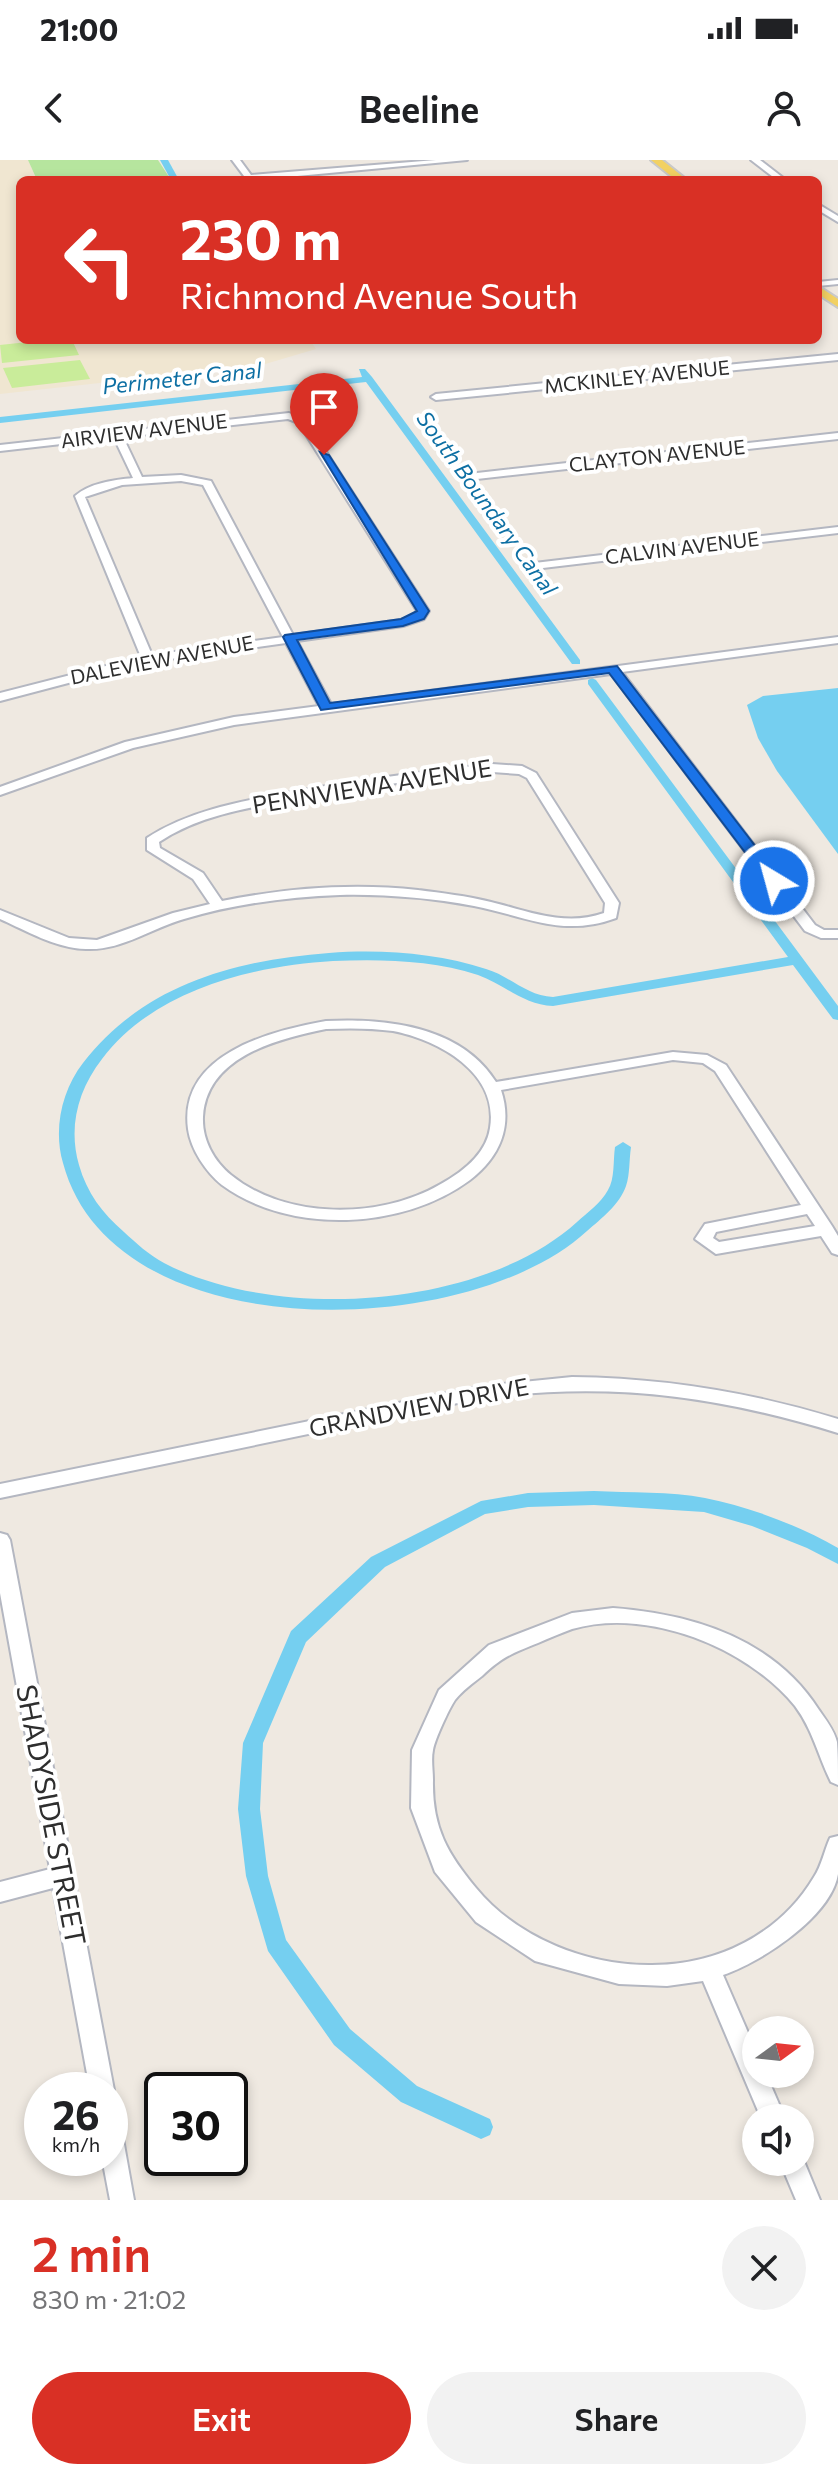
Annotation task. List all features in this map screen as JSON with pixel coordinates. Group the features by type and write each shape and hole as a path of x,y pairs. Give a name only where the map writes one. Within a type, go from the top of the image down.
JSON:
{"main road":[{"path":"656,160 677,176"},
{"path":"822,290 838,304"}],"street":[{"path":"284,176 463,160"},
{"path":"755,160 777,176"},
{"name":"MCKINLEY AVENUE","path":"436,397 838,357"},
{"name":"AIRVIEW AVENUE","path":"0,448 289,416 302,421 421,605 420,617"},
{"path":"117,434 140,482"},
{"name":"CLAYTON AVENUE","path":"477,476 838,436"},
{"path":"148,659 80,496 93,488 188,477 207,483 326,707"},
{"name":"CALVIN AVENUE","path":"526,567 838,530"},
{"name":"DALEVIEW AVENUE","path":"1,696 148,659 403,623 420,617"},
{"path":"0,791 81,760 160,737 326,707 838,640"},
{"path":"613,669 810,928 821,934 838,934"},
{"name":"PENNVIEWA AVENUE","path":"508,768 532,776 612,903 611,915 582,924 560,924 464,900 367,891 286,895 219,906 198,876 154,850 152,841 158,834 209,816 302,795 508,768"},
{"path":"0,914 69,942 86,945 107,943 156,922 219,906"},
{"path":"326,1025 382,1025 417,1033 472,1062 493,1087 498,1100 498,1127 489,1151 475,1168 427,1198 382,1210 332,1213 270,1202 228,1180 204,1154 196,1133 194,1113 199,1095 220,1066 258,1042 326,1025"},
{"path":"493,1087 689,1055 707,1059 721,1068 838,1249"},
{"path":"812,1208 711,1228 703,1239 717,1248 826,1230"},
{"name":"GRANDVIEW DRIVE","path":"0,1491 482,1392 563,1383 678,1387 773,1405 838,1426"},
{"name":"SHADYSIDE STREET","path":"0,1540 99,2072"},
{"path":"838,1776 819,1727 776,1675 719,1639 654,1620 608,1617 534,1631 476,1665 436,1711 423,1750 420,1784 424,1818 451,1880 481,1916 534,1949 596,1971 662,1976 709,1969 762,1946 800,1916 827,1877 838,1845"},
{"path":"0,1892 62,1876"},
{"path":"709,1969 767,2104"},
{"path":"118,2176 122,2200"},
{"path":"798,2176 808,2200"}],"shaded area":[{"path":"0,160 28,160 35,176 16,176 16,344 313,344 316,349 262,365 0,394"}],"green space":[{"path":"28,160 158,160 168,176 35,176"},
{"path":"74,344 79,355 2,363 0,345"},
{"path":"80,360 90,379 12,388 3,368"}],"water":[{"path":"838,688 838,854 777,771 758,738 747,705 763,696"}],"waterway":[{"path":"164,160 173,176"},
{"name":"South Boundary Canal","path":"362,371 368,379"},
{"name":"Perimeter Canal","path":"0,420 368,379"},
{"name":"South Boundary Canal","path":"368,379 576,662"},
{"name":"South Boundary Canal","path":"592,682 797,960"},
{"path":"623,1147 618,1186 611,1198 568,1240 535,1260 498,1277 458,1290 375,1304 336,1305 237,1293 195,1282 157,1266 139,1255 100,1220 76,1183 66,1146 68,1109 83,1073 108,1041 142,1012 186,989 255,967 332,957 410,958 482,972 529,997 553,1001 797,960"},
{"name":"South Boundary Canal","path":"797,960 838,1016"},
{"path":"481,2127 409,2094 342,2037 276,1944 257,1876 249,1809 253,1743 298,1637 378,1562 481,1508 528,1500 594,1498 704,1505 757,1520 814,1543 838,1557"}],"route":[{"path":"324,455 423,611 420,617 403,623 289,637 326,707 613,669 774,881"}]}
